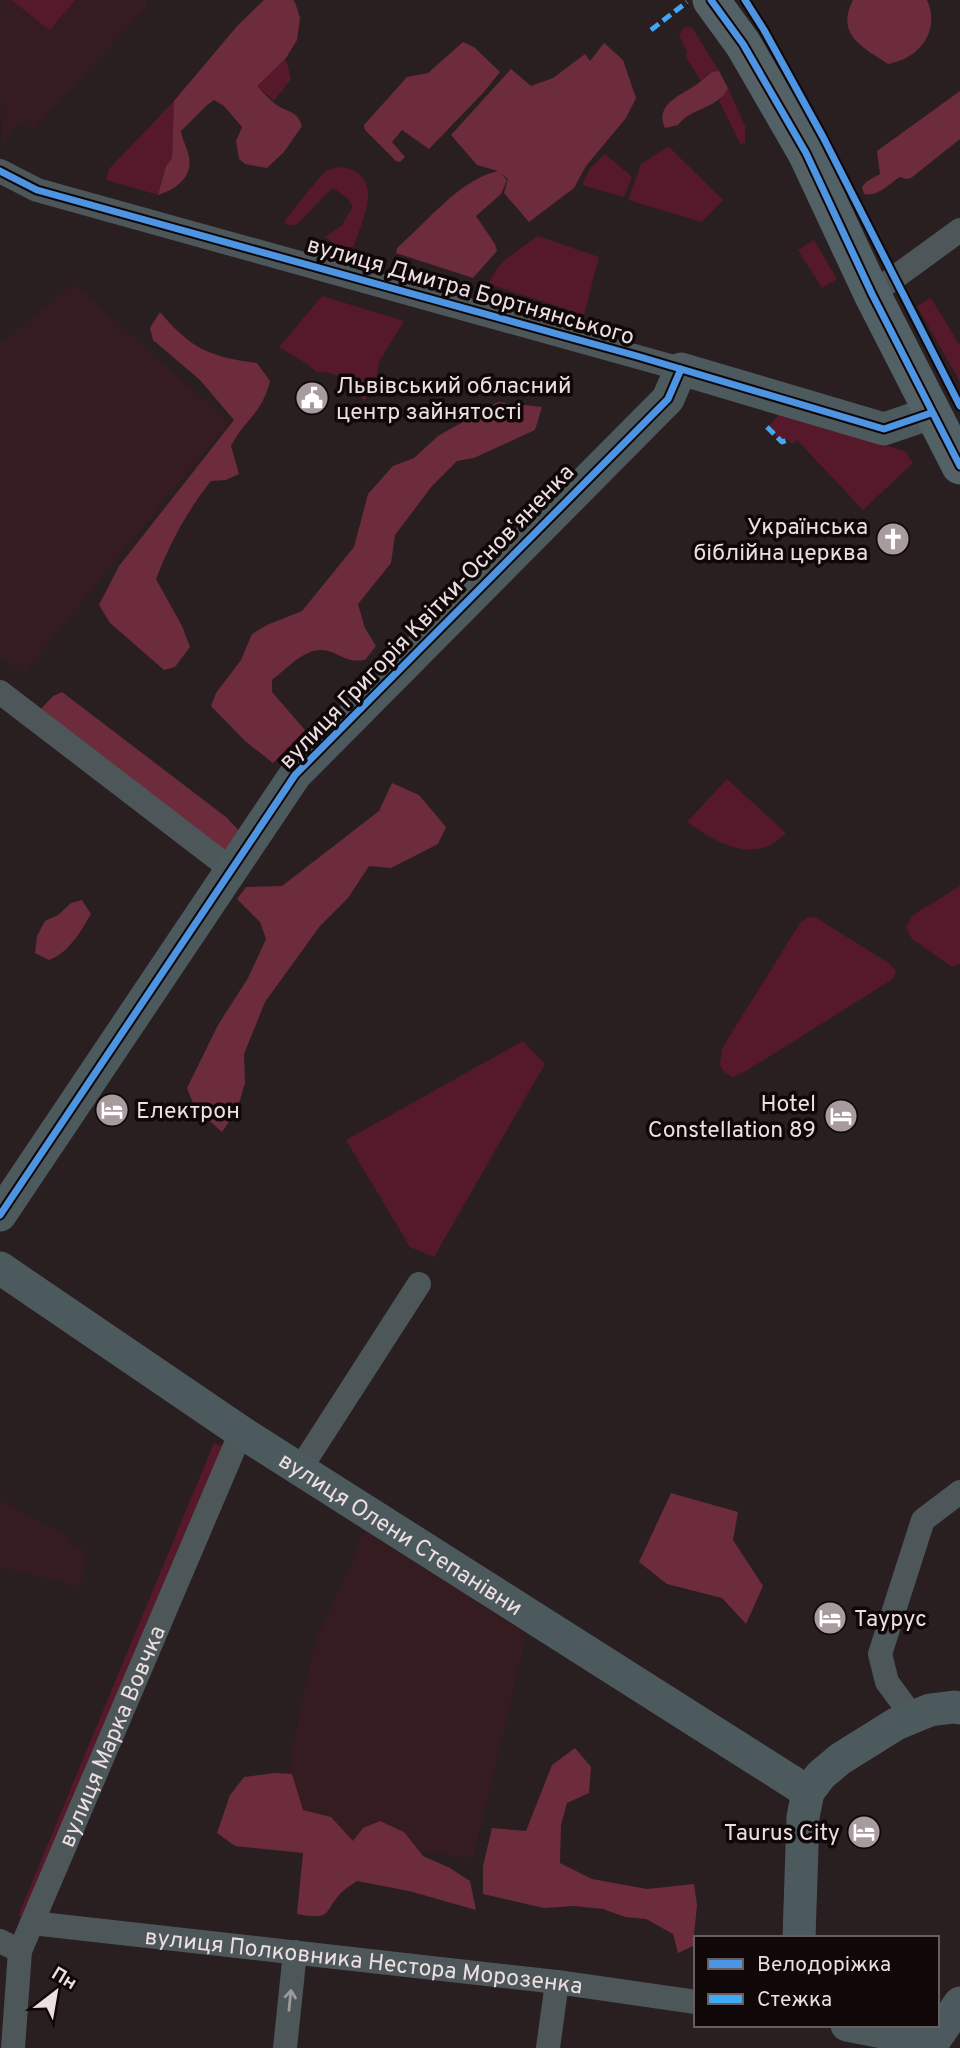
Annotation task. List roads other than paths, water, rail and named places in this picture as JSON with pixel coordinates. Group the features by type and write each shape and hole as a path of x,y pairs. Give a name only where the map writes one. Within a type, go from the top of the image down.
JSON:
{"main road":[{"path":"711,0 743,44 806,153 872,294 960,466"}],"street":[{"name":"вулиця Дмитра Бортнянського","path":"0,171 37,190 681,369 884,429 931,413"},
{"path":"872,294 960,230"},
{"name":"вулиця Григорія Квітки-Основʼяненка","path":"0,1215 295,775 668,399 681,369"},
{"path":"0,692 232,870"},
{"name":"вулиця Олени Степанівни","path":"0,1268 241,1432 808,1793"},
{"path":"300,1469 419,1284"},
{"name":"вулиця Марка Вовчка","path":"13,2048 10,1946 32,1923 241,1432"},
{"path":"912,1716 887,1682 880,1654 923,1520 960,1492"},
{"path":"799,1936 803,1816 808,1793 821,1775 840,1759 912,1716 930,1710 954,1707 960,1709"},
{"name":"вулиця Полковника Нестора Морозенка","path":"32,1923 557,1982 694,2002"},
{"path":"285,2048 295,1952"},
{"path":"548,2048 557,1982"},
{"path":"856,2027 933,2045 960,2003"}],"tram line":[{"path":"701,0 740,56 809,174 928,420 960,480"},
{"path":"717,0 738,27 795,118 858,252"},
{"path":"929,396 960,455"}],"place":[{"name":"Львівський обласний центр зайнятості","path":"312,398"},
{"name":"Українська біблійна церква","path":"893,539"},
{"name":"Електрон","path":"112,1110"},
{"name":"Hotel Constellation 89","path":"841,1116"},
{"name":"Таурус","path":"830,1618"},
{"name":"Taurus City","path":"864,1832"}]}
